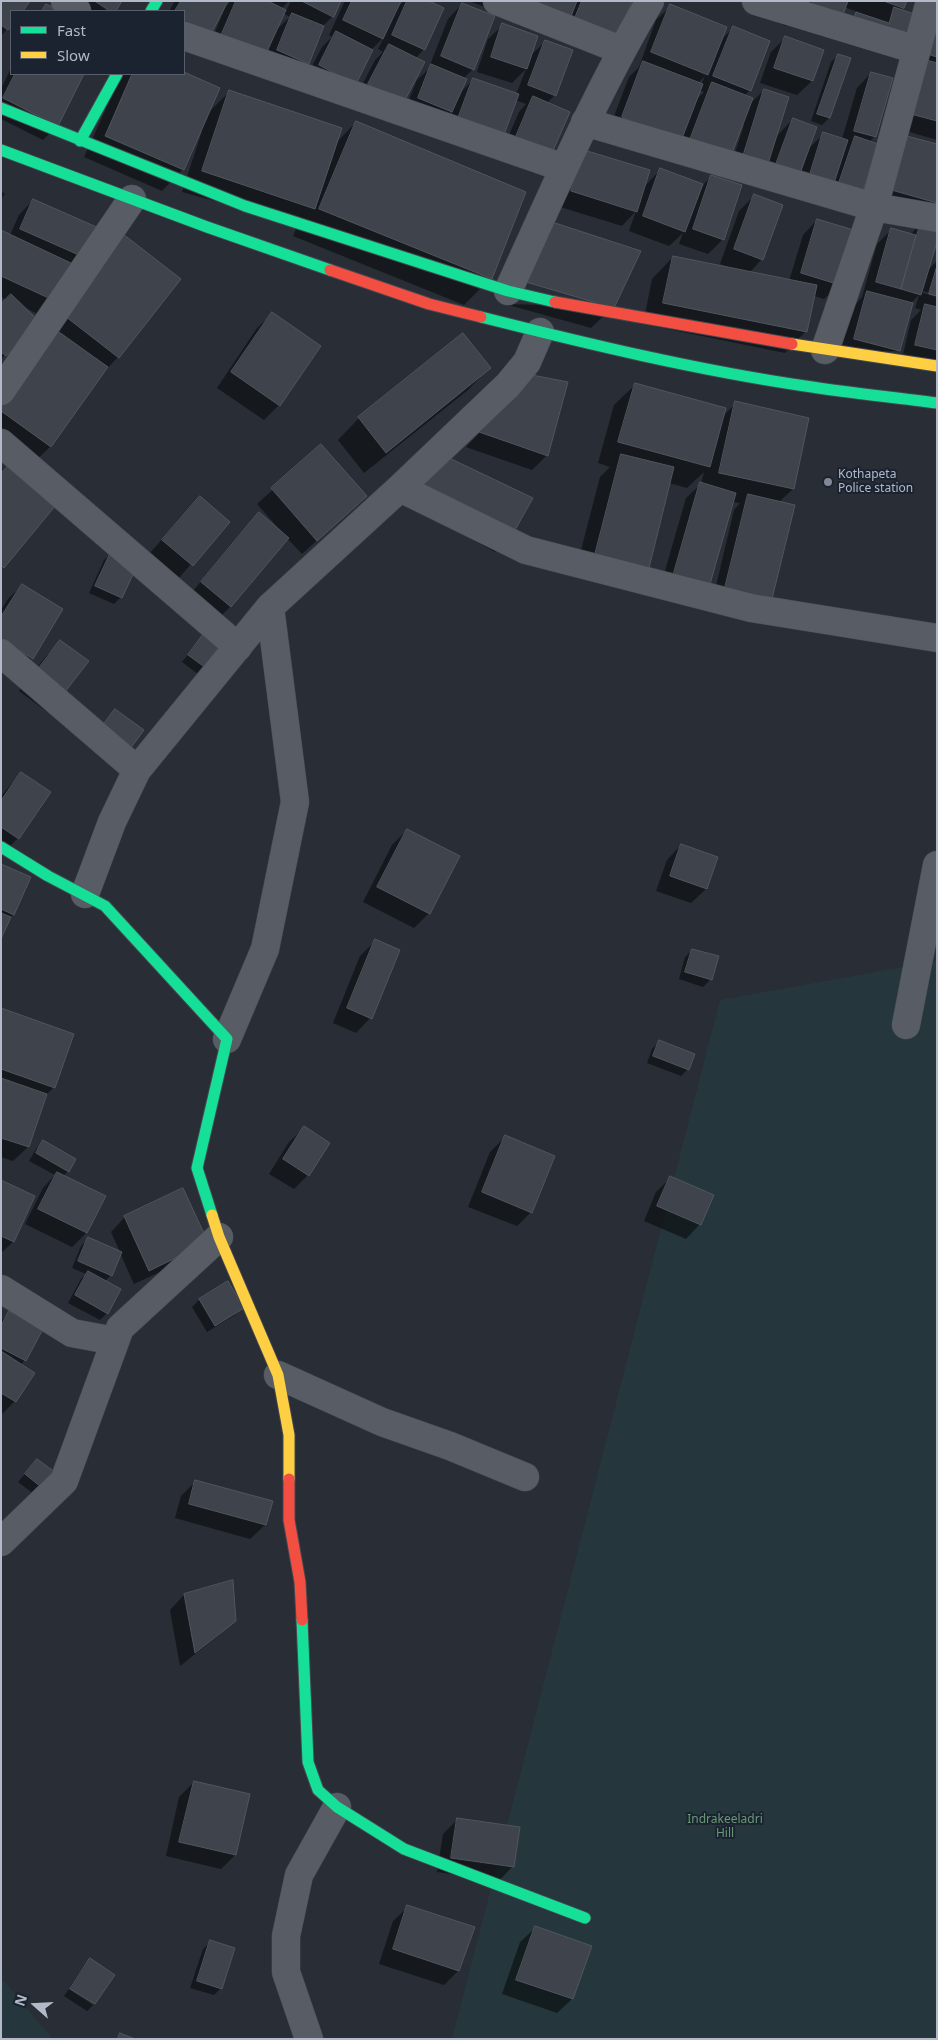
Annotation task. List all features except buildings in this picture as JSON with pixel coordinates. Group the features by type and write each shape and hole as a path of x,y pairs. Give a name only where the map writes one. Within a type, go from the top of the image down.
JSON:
{"street":[{"path":"65,1 75,10"},
{"path":"497,1 621,50"},
{"path":"508,291 585,122 621,50 650,1"},
{"path":"756,1 917,50"},
{"path":"825,350 874,207 930,1"},
{"path":"185,36 564,168"},
{"path":"80,141 116,75"},
{"path":"1,108 245,206 508,291 557,303 825,350 937,366"},
{"path":"585,122 874,207 937,218"},
{"path":"1,150 132,199 429,304 540,332 732,373 804,386 937,403"},
{"path":"1,391 132,199"},
{"path":"85,894 112,822 137,770 270,607 400,488 508,385 526,362 540,332"},
{"path":"1,443 238,647"},
{"path":"400,488 526,550 752,608 937,638"},
{"path":"270,607 295,802 265,949 227,1039 197,1168 219,1236 278,1375 289,1435 289,1520 300,1582 308,1762 318,1790 337,1807 404,1849 584,1918"},
{"path":"1,653 137,770"},
{"path":"1,847 48,876 105,906 227,1039"},
{"path":"906,1025 937,865"},
{"path":"1,1542 64,1481 120,1328 219,1236"},
{"path":"1,1289 72,1333 115,1341"},
{"path":"278,1375 382,1422 450,1446 525,1477"},
{"path":"309,2039 286,1972 286,1936 299,1875 337,1807"}],"green space":[{"name":"Indrakeeladri Hill","path":"937,961 937,2039 452,2039 720,1000"},
{"path":"1,1978 53,2039 1,2039"}],"traffic: fast":[{"path":"152,10 157,1"},
{"path":"80,141 116,75"},
{"path":"1,108 245,206 508,291 555,302"},
{"path":"1,150 207,227 330,270"},
{"path":"481,317 602,346 764,380 937,403"},
{"path":"1,847 48,876 105,906 227,1039 197,1168 212,1215"},
{"path":"302,1620 308,1762 318,1790 337,1807 404,1849 585,1918"}],"traffic: slow":[{"path":"792,344 937,366"},
{"path":"212,1215 219,1237 278,1375 289,1435 289,1479"}],"traffic: jam":[{"path":"330,270 429,304 481,317"},
{"path":"555,302 792,344"},
{"path":"289,1479 289,1520 300,1582 302,1620"}],"place":[{"name":"Kothapeta Police station","path":"828,482"}]}
